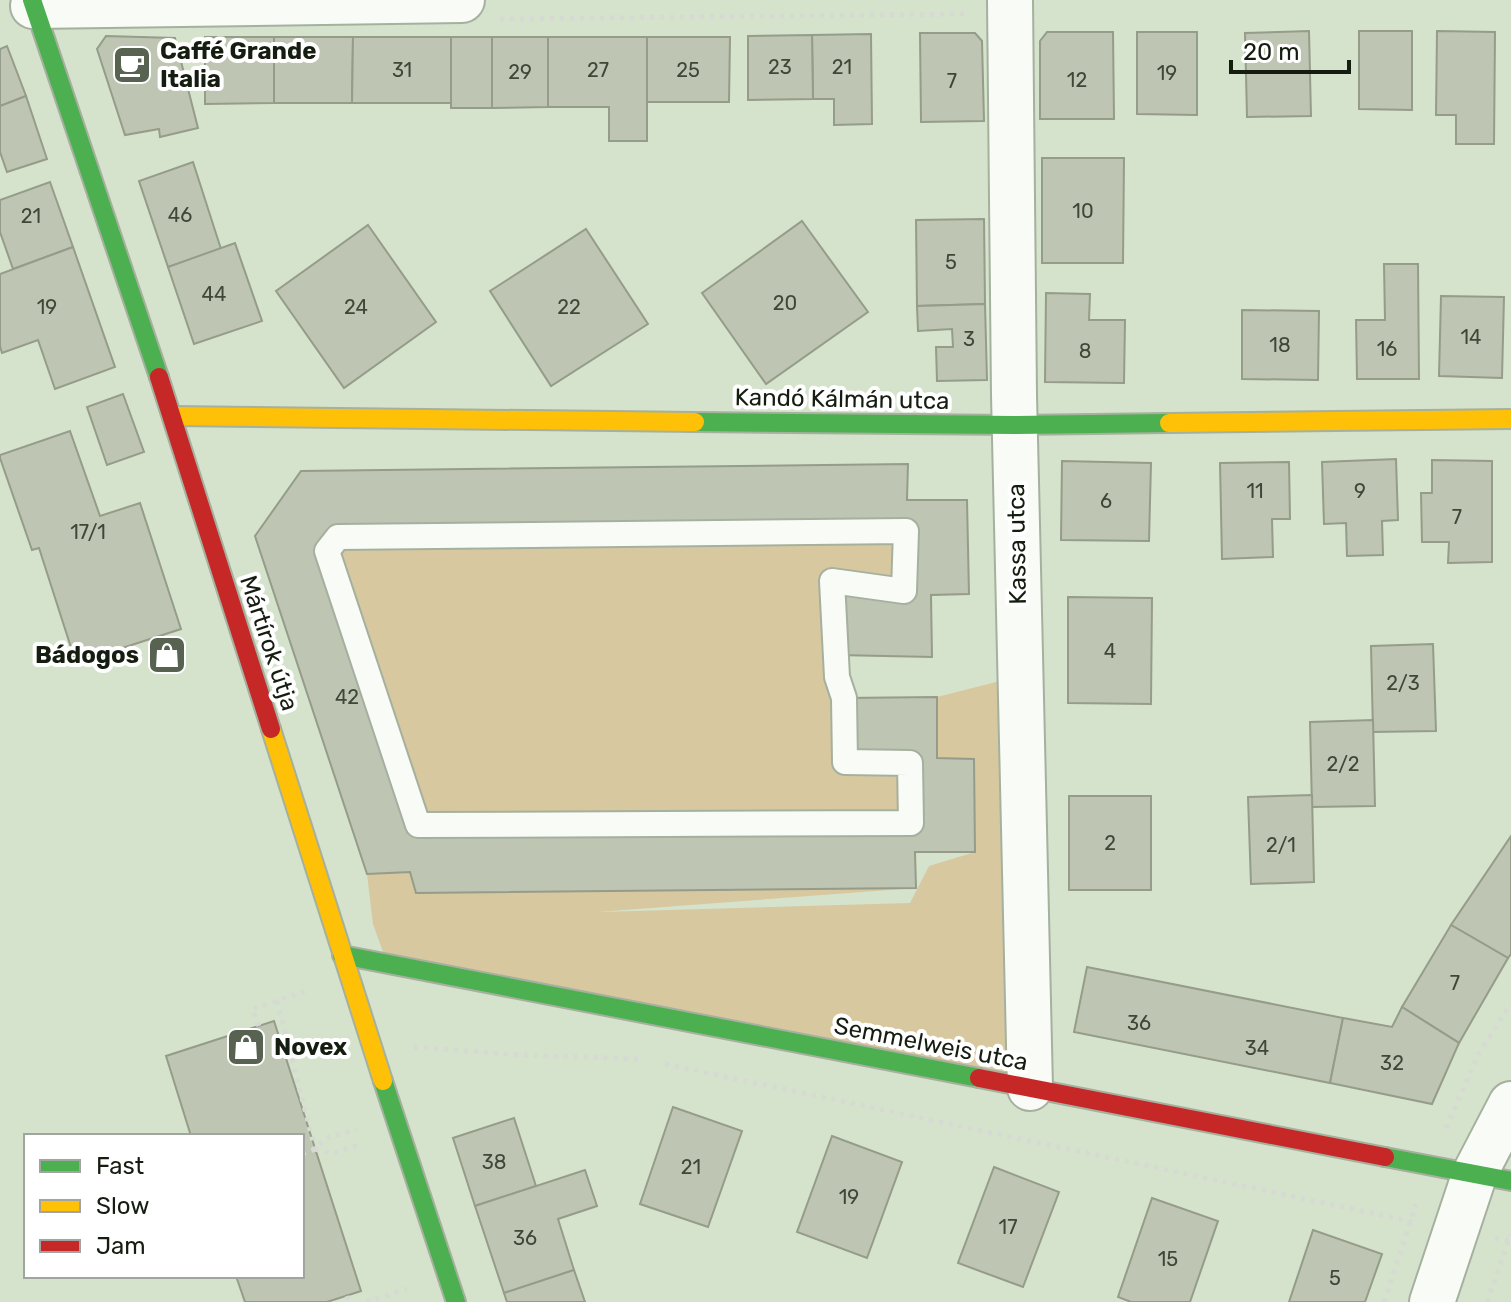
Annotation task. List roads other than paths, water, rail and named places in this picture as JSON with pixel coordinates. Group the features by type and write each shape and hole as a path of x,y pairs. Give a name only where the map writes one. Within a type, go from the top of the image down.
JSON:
{"street":[{"path":"32,3 475,10"},
{"name":"Mártírok útja","path":"32,3 172,416 342,955 456,1302"},
{"name":"Kassa utca","path":"1010,7 1015,425 1030,1088"},
{"name":"Kandó Kálmán utca","path":"172,416 1015,425 1511,419"},
{"name":"Semmelweis utca","path":"342,955 1493,1177"},
{"path":"1432,1302 1456,1231 1493,1177 1511,1104"}],"lane":[{"path":"906,531 904,591 832,581 837,677 844,698 845,762 910,763 911,823 418,825 327,551 338,537 906,531"}],"place":[{"name":"Caffé Grande Italia","path":"132,65"},
{"name":"Bádogos","path":"167,655"},
{"name":"Novex","path":"246,1047"}]}
